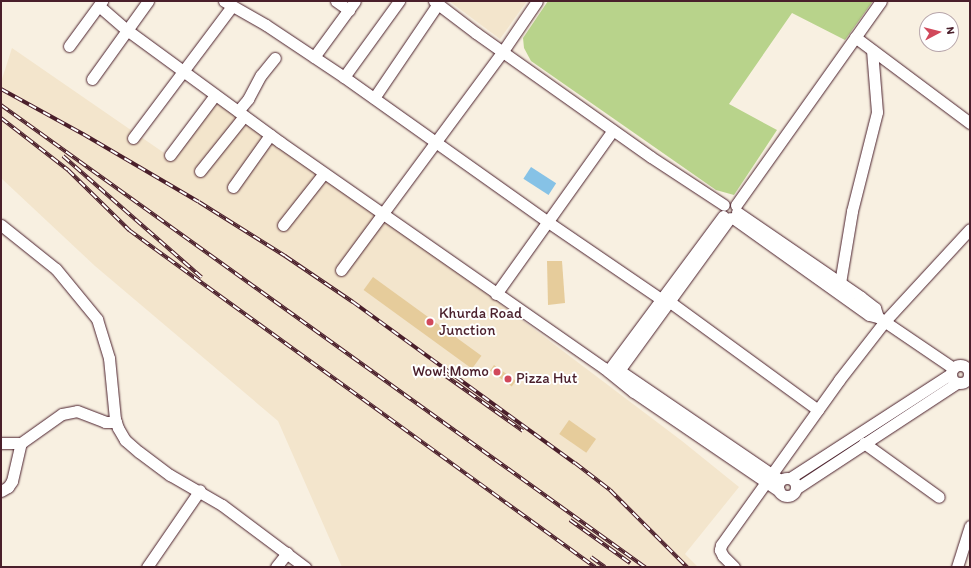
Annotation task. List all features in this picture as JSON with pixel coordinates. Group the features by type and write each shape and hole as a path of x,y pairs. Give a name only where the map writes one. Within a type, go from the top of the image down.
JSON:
{"street":[{"path":"92,79 148,1"},
{"path":"314,57 352,5 336,1"},
{"path":"344,77 399,1"},
{"path":"342,270 537,1"},
{"path":"614,371 731,212 881,1"},
{"path":"374,98 436,2 502,51 671,171 840,283 875,308 882,319 953,375 965,382 969,372 960,364 953,375 864,443 797,488 794,493 789,496 783,495 777,481"},
{"path":"133,138 184,72 228,3 266,25 344,77 548,222 665,300 818,410"},
{"path":"69,46 101,4 127,30 215,95 496,294 614,371 777,481 795,482 797,488"},
{"path":"855,37 970,123"},
{"path":"840,283 852,211 877,112 872,50"},
{"path":"200,171 241,114 261,75 275,58"},
{"path":"170,155 215,95"},
{"path":"496,294 613,130"},
{"path":"233,187 270,135"},
{"path":"283,225 324,173"},
{"path":"731,212 869,315 882,319"},
{"path":"1,225 56,269 97,319 109,358 116,422 125,440 138,452 170,475 200,490 306,567"},
{"path":"734,567 723,556 720,550 721,545 777,481 818,410 882,319 970,230"},
{"path":"777,481 953,375"},
{"path":"1,443 21,443 53,419 70,412 86,414 105,422 116,422"},
{"path":"1,491 8,487 12,481 21,443"},
{"path":"864,443 939,497"},
{"path":"147,567 200,490"},
{"path":"957,567 970,526"},
{"path":"276,567 287,552"}],"shaded area":[{"path":"449,1 527,1 500,39"},
{"name":"Khurda Road Junction","path":"12,48 170,157 212,96 494,299 682,441 739,487 685,554 698,567 342,567 278,421 95,266 1,178 1,82"}],"green space":[{"path":"548,1 873,1 845,40 792,13 729,104 777,130 734,195 716,190 531,61 524,48 523,38"}],"water":[{"path":"531,167 556,183 549,195 523,179"}],"building":[{"path":"547,261 562,261 565,303 548,305"},
{"path":"373,277 481,356 472,369 364,290"},
{"path":"494,365 516,381 512,387 490,371"},
{"path":"569,420 596,439 586,453 559,434"}],"railway":[{"path":"1,89 83,134 199,202 285,256 353,302 610,490 687,567"},
{"path":"1,105 645,567"},
{"path":"1,118 68,170 129,230 595,567"},
{"path":"63,156 201,277"},
{"path":"443,374 523,431"},
{"path":"570,520 630,563"},
{"path":"591,557 605,567"}],"place":[{"name":"Khurda Road Junction","path":"430,322"},
{"name":"Wow! Momo","path":"497,372"},
{"name":"Pizza Hut","path":"508,379"}]}
